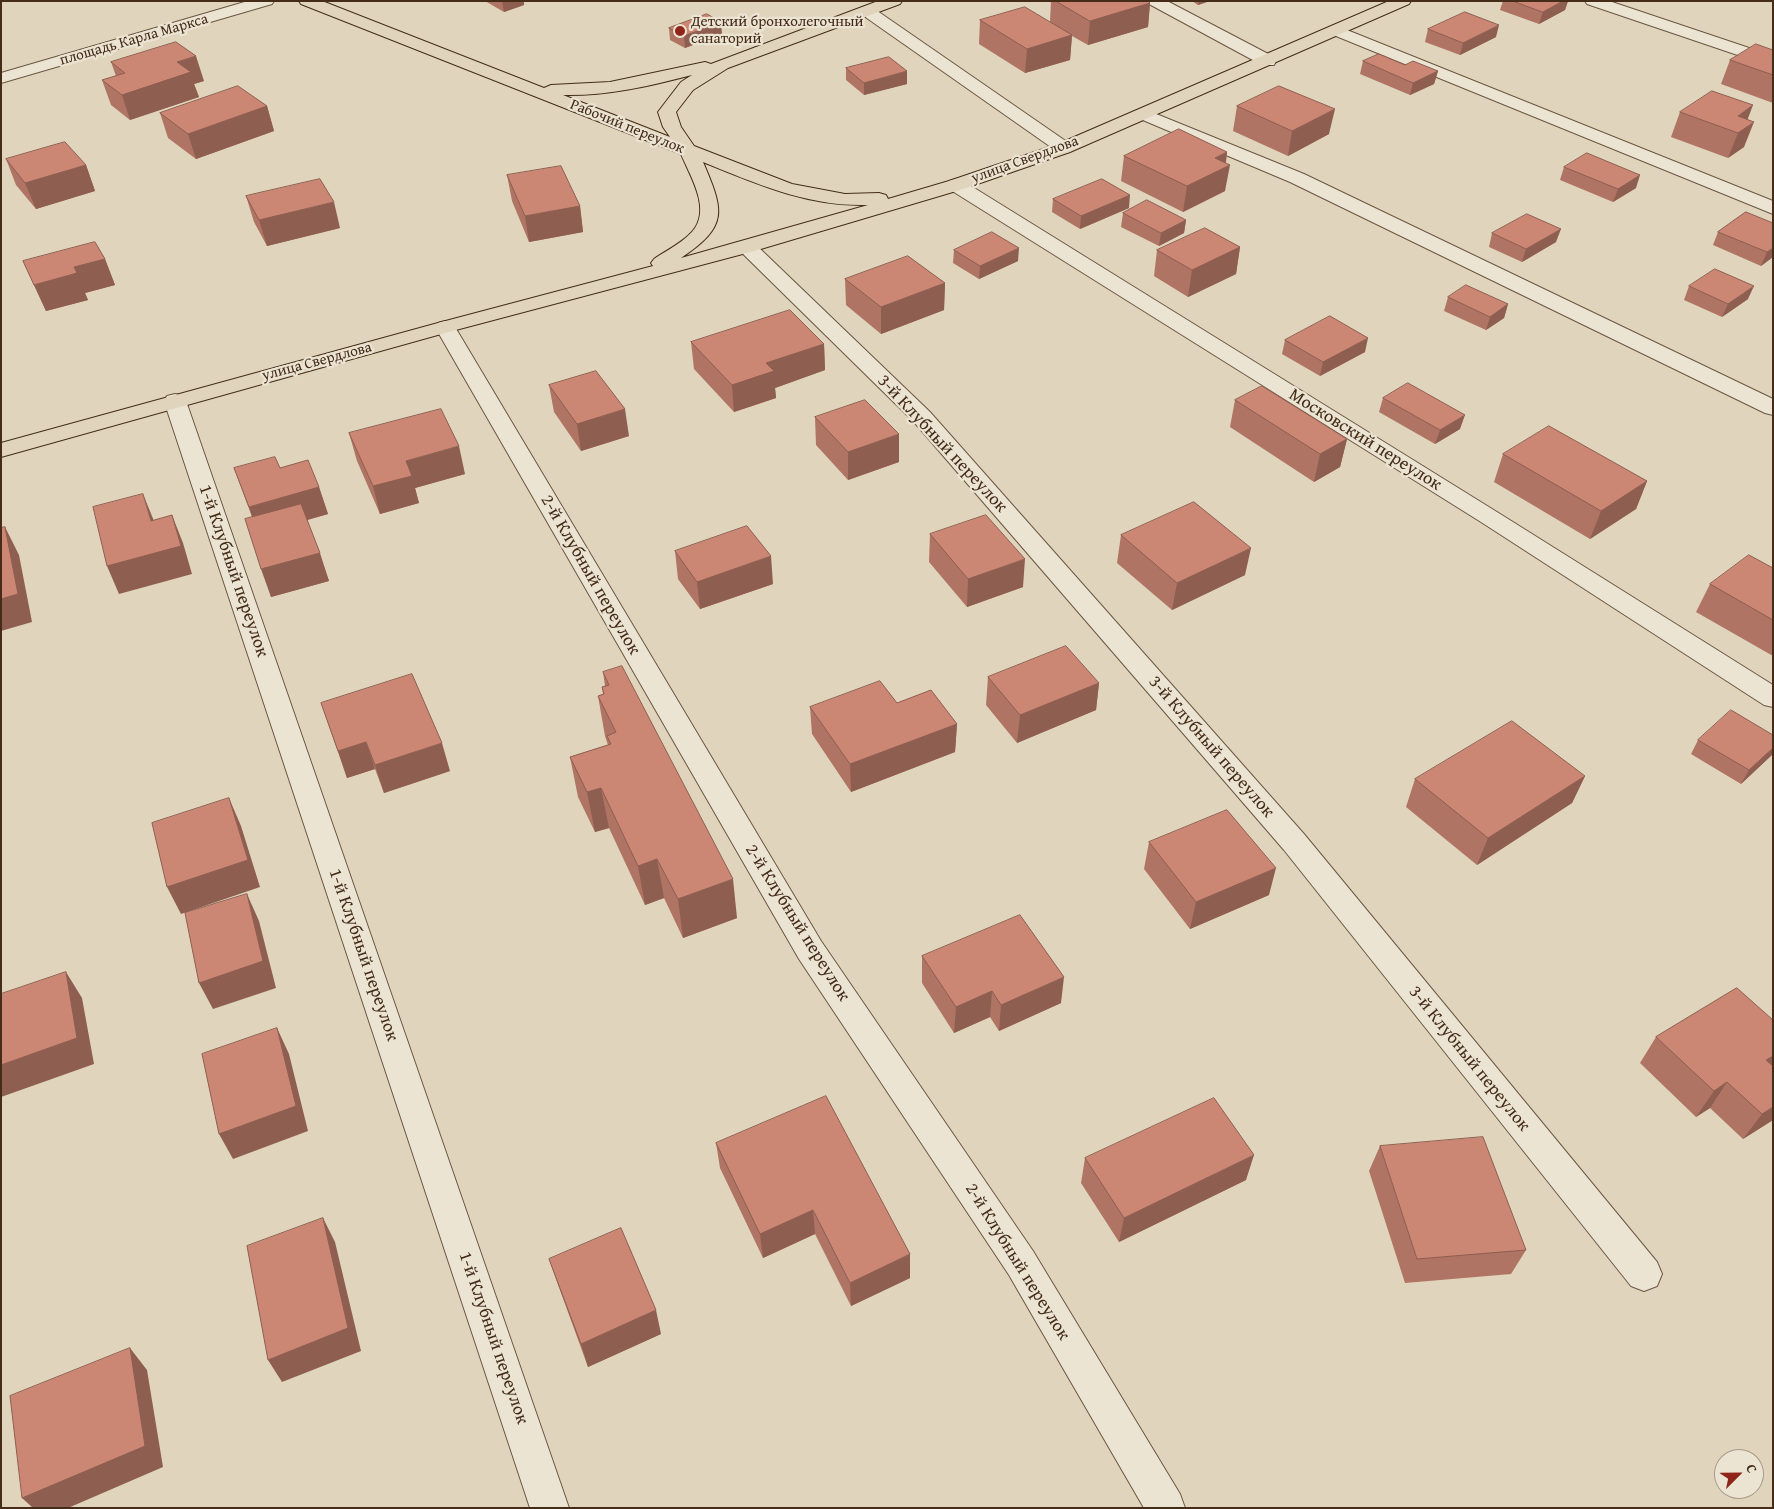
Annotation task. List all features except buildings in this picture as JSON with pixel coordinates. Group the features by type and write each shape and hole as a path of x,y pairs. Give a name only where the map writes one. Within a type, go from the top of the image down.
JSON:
{"main road":[{"name":"Рабочий переулок","path":"307,1 690,152 787,188 845,200 900,198 956,185"},
{"name":"улица Свердлова","path":"633,277 669,259 688,246 704,230 710,214 708,196 690,152 672,126 666,112 687,86 722,64 894,1"},
{"name":"улица Свердлова","path":"1,450 445,327 747,247 956,185 1064,148 1403,1"},
{"path":"534,89 584,91 611,88 722,64"}],"street":[{"name":"площадь Карла Маркса","path":"1,78 266,1"},
{"path":"1155,1 1268,61"},
{"path":"1593,1 1773,62"},
{"path":"867,11 1064,148"},
{"path":"1336,31 1773,208"},
{"path":"1144,114 1298,178 1773,408"},
{"name":"Московский переулок","path":"956,185 1497,522 1773,698"},
{"name":"3-й Клубный переулок","path":"747,247 922,417 1268,812 1644,1274"},
{"name":"2-й Клубный переулок","path":"445,327 810,950 1021,1263 1166,1508"},
{"name":"1-й Клубный переулок","path":"175,402 550,1508"}],"place":[{"name":"Детский бронхолегочный санаторий","path":"680,31"}]}
